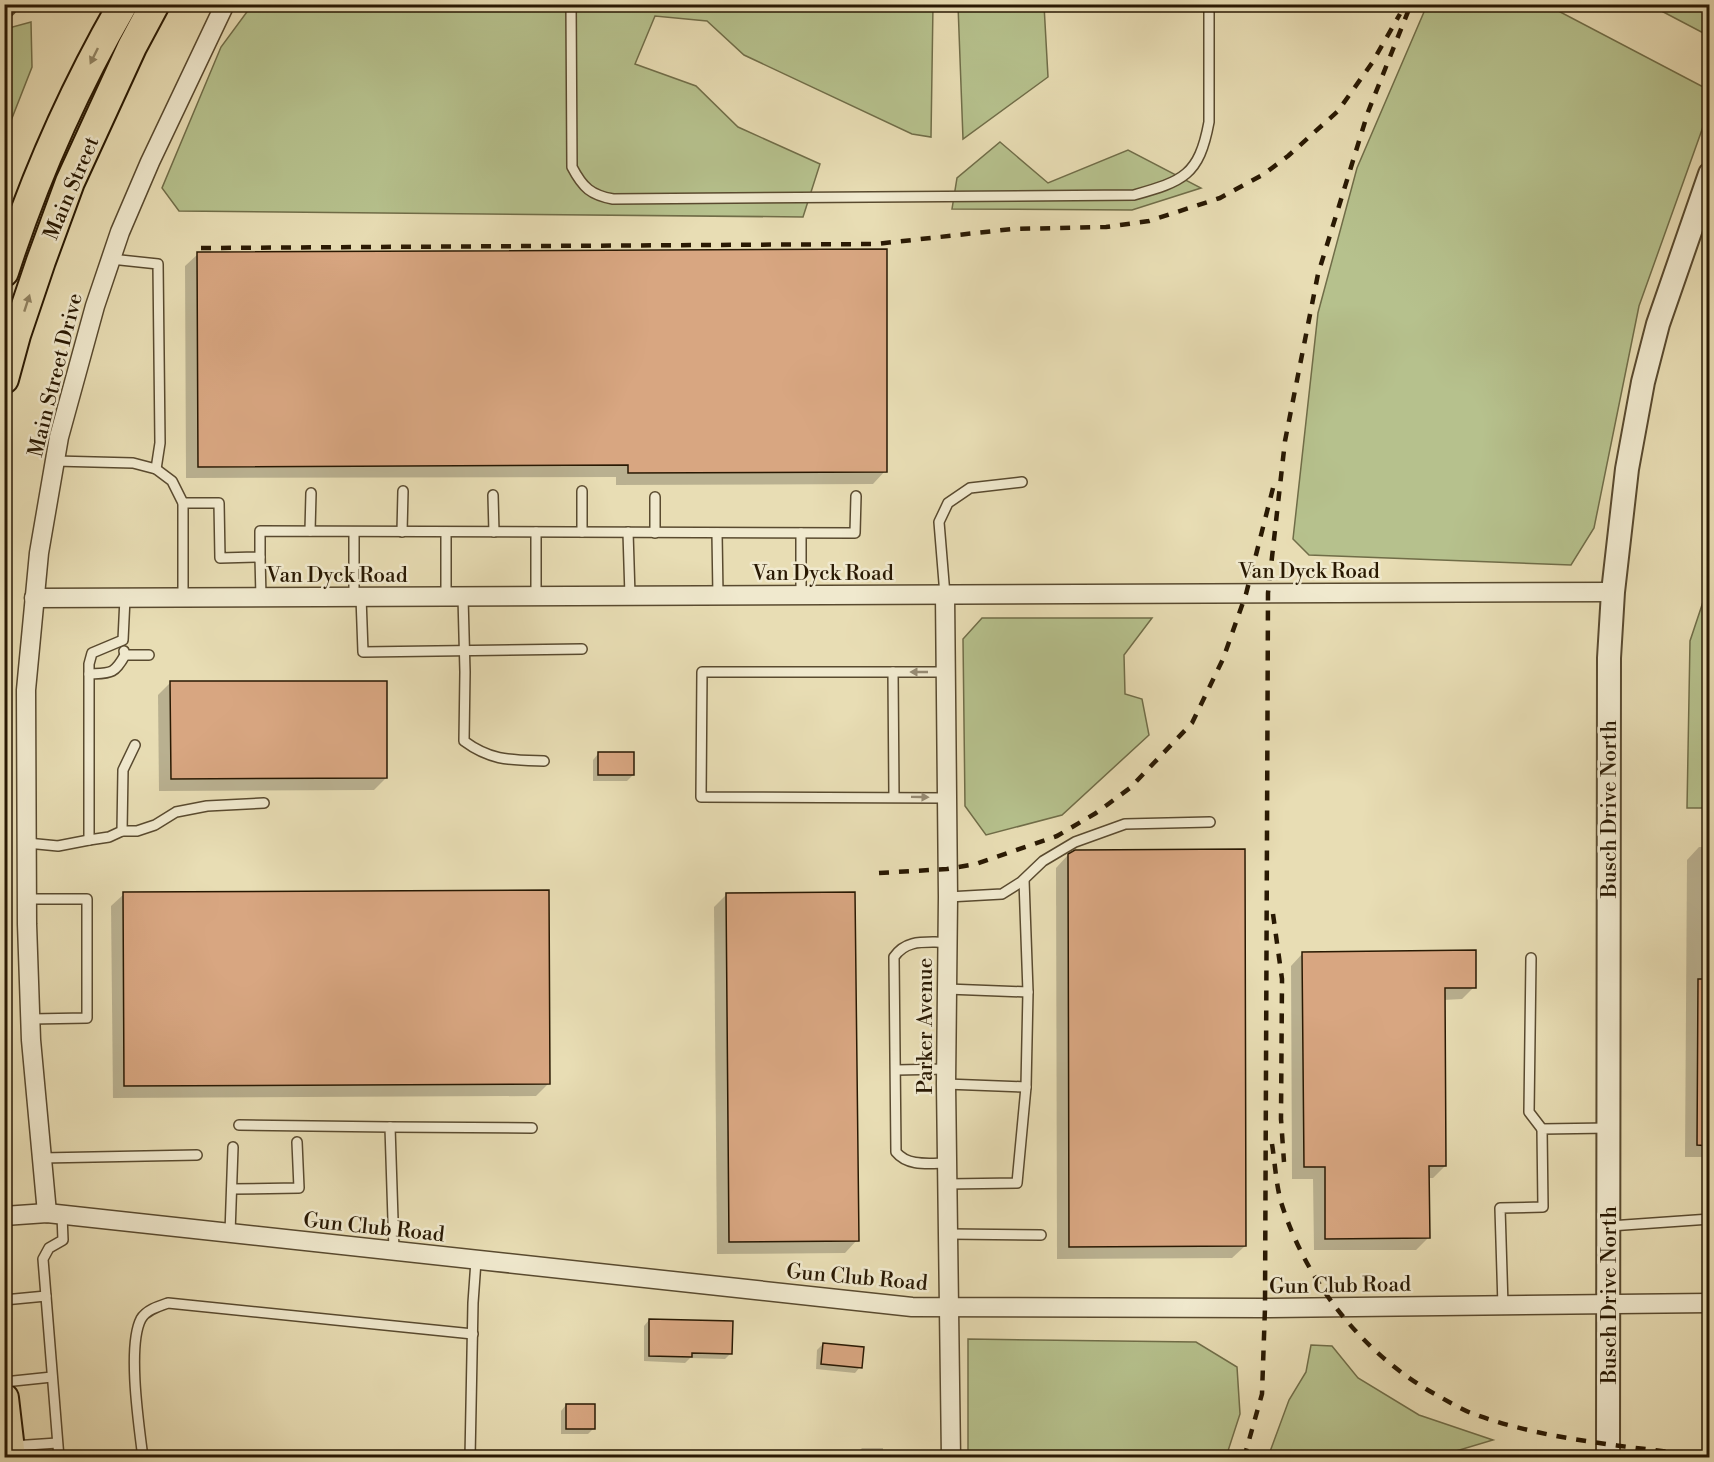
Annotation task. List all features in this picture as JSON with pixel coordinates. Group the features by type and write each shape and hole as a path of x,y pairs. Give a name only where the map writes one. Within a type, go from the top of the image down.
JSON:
{"main road":[{"name":"Main Street","path":"6,263 39,176 96,51 123,4"},
{"name":"Main Street","path":"4,379 16,335 70,182 132,47 155,4"},
{"path":"4,1398 11,1452"}],"street":[{"name":"Main Street Drive","path":"55,1214 42,1158 31,1019 27,898 26,690 39,554 55,461 74,378 94,306 120,232 150,162 225,4"},
{"name":"Busch Drive North","path":"1608,1458 1610,1304 1609,658 1613,592 1627,469 1643,382 1658,324 1710,174"},
{"path":"6,263 41,261"},
{"name":"Van Dyck Road","path":"34,598 1613,592"},
{"name":"Parker Avenue","path":"945,595 948,897 946,1077 951,1308 951,1458"},
{"name":"Gun Club Road","path":"4,1216 55,1214 912,1307 1264,1308 1710,1303"}],"lane":[{"path":"571,4 572,167 587,189 597,196 614,199 1134,195 1160,187 1190,172 1200,158 1206,140 1209,122 1209,4"},
{"path":"111,259 158,264 160,443 156,469"},
{"path":"55,461 133,463 156,469 172,481 183,503 183,598"},
{"path":"945,595 939,522 948,503 970,488 1022,482"},
{"path":"402,532 403,491"},
{"path":"582,491 582,532"},
{"path":"310,531 311,493"},
{"path":"493,495 495,532"},
{"path":"261,597 260,531 855,533 856,496"},
{"path":"655,497 655,533"},
{"path":"183,503 219,503 220,558 260,557"},
{"path":"354,532 357,597 363,652 582,649"},
{"path":"446,532 454,597 465,651 464,741 478,752 503,760 544,761"},
{"path":"536,532 536,596"},
{"path":"628,532 630,596"},
{"path":"717,533 718,596"},
{"path":"801,533 801,596"},
{"path":"89,674 117,670 125,655 123,640 125,598"},
{"path":"89,840 89,664 92,653 123,640"},
{"path":"125,655 149,654"},
{"path":"945,672 702,672 702,797 946,798"},
{"path":"893,672 894,797"},
{"path":"122,831 123,770 135,745"},
{"path":"27,843 58,846 109,837 122,831 137,831 155,825 176,812 207,806 264,802"},
{"path":"948,897 1002,894 1024,880 1043,861 1075,842 1125,824 1210,822"},
{"path":"948,1184 1017,1183 1026,1087 1028,992 1024,880"},
{"path":"27,898 87,899 87,1018 31,1019"},
{"path":"947,942 910,943 901,947 894,957 897,1152 902,1160 917,1163 948,1163"},
{"path":"1503,1306 1500,1208 1543,1207 1542,1129 1529,1112 1531,958"},
{"path":"947,989 1028,992"},
{"path":"896,1070 1026,1087"},
{"path":"239,1125 532,1128"},
{"path":"390,1127 394,1251"},
{"path":"1542,1129 1610,1128"},
{"path":"232,1189 298,1188 297,1142"},
{"path":"230,1233 233,1146"},
{"path":"42,1158 197,1155"},
{"path":"55,1214 63,1240 49,1248 43,1259 59,1458"},
{"path":"1610,1226 1710,1219"},
{"path":"949,1234 1041,1235"},
{"path":"470,1458 476,1261"},
{"path":"4,1300 46,1296"},
{"path":"143,1458 136,1406 135,1336 142,1317 153,1308 168,1303 472,1334"},
{"path":"4,1382 52,1377"},
{"path":"11,1452 57,1443"}],"green space":[{"path":"252,5 933,5 931,137 912,134 744,55 707,21 655,16 635,64 696,86 738,127 820,164 803,217 179,211 162,188 221,47"},
{"path":"958,5 1044,5 1048,77 963,139"},
{"path":"1427,5 1547,5 1709,90 1709,110 1639,306 1594,528 1571,565 1309,555 1293,539 1318,313 1357,168"},
{"path":"1650,5 1709,5 1709,36"},
{"path":"31,22 32,67 5,136 5,29"},
{"path":"1000,142 1048,183 1128,150 1201,188 1132,210 952,209 957,178"},
{"path":"1709,584 1709,808 1687,808 1690,641"},
{"path":"982,618 1152,618 1124,655 1125,694 1142,699 1149,735 1062,815 986,835 965,806 963,639"},
{"path":"968,1339 1196,1342 1237,1367 1240,1414 1226,1457 968,1457"},
{"path":"1311,1345 1332,1346 1358,1378 1419,1415 1493,1440 1436,1457 1268,1457 1289,1400 1306,1372"}],"building":[{"path":"887,249 887,472 628,473 628,465 198,467 197,252"},
{"path":"170,681 387,681 387,778 171,779"},
{"path":"598,752 634,752 634,775 598,775"},
{"path":"1245,849 1246,1246 1069,1247 1068,854 1075,850"},
{"path":"549,890 550,1084 124,1086 123,892"},
{"path":"855,892 859,1241 729,1242 726,893"},
{"path":"1476,950 1476,988 1445,988 1446,1166 1429,1166 1430,1238 1325,1239 1325,1167 1304,1167 1302,952"},
{"path":"1698,979 1710,979 1710,1146 1697,1145"},
{"path":"649,1319 733,1321 732,1354 692,1353 692,1357 649,1356"},
{"path":"823,1343 864,1347 862,1368 821,1364"},
{"path":"566,1404 595,1404 595,1429 566,1429"}],"railway":[{"path":"1244,1458 1262,1394 1265,1308 1268,593 1285,441 1318,274 1368,112 1411,4"},
{"path":"201,248 876,244 1012,229 1106,227 1149,221 1220,198 1264,174 1288,156 1338,111 1372,63 1400,14"},
{"path":"879,873 947,869 976,864 1057,836 1096,813 1130,788 1192,723 1223,659 1246,594 1273,488"},
{"path":"1273,914 1282,979 1281,1119 1284,1162"},
{"path":"1272,1144 1281,1202 1306,1262 1323,1290 1343,1316 1388,1362 1414,1381 1467,1411 1529,1430 1588,1441 1708,1457"}]}
